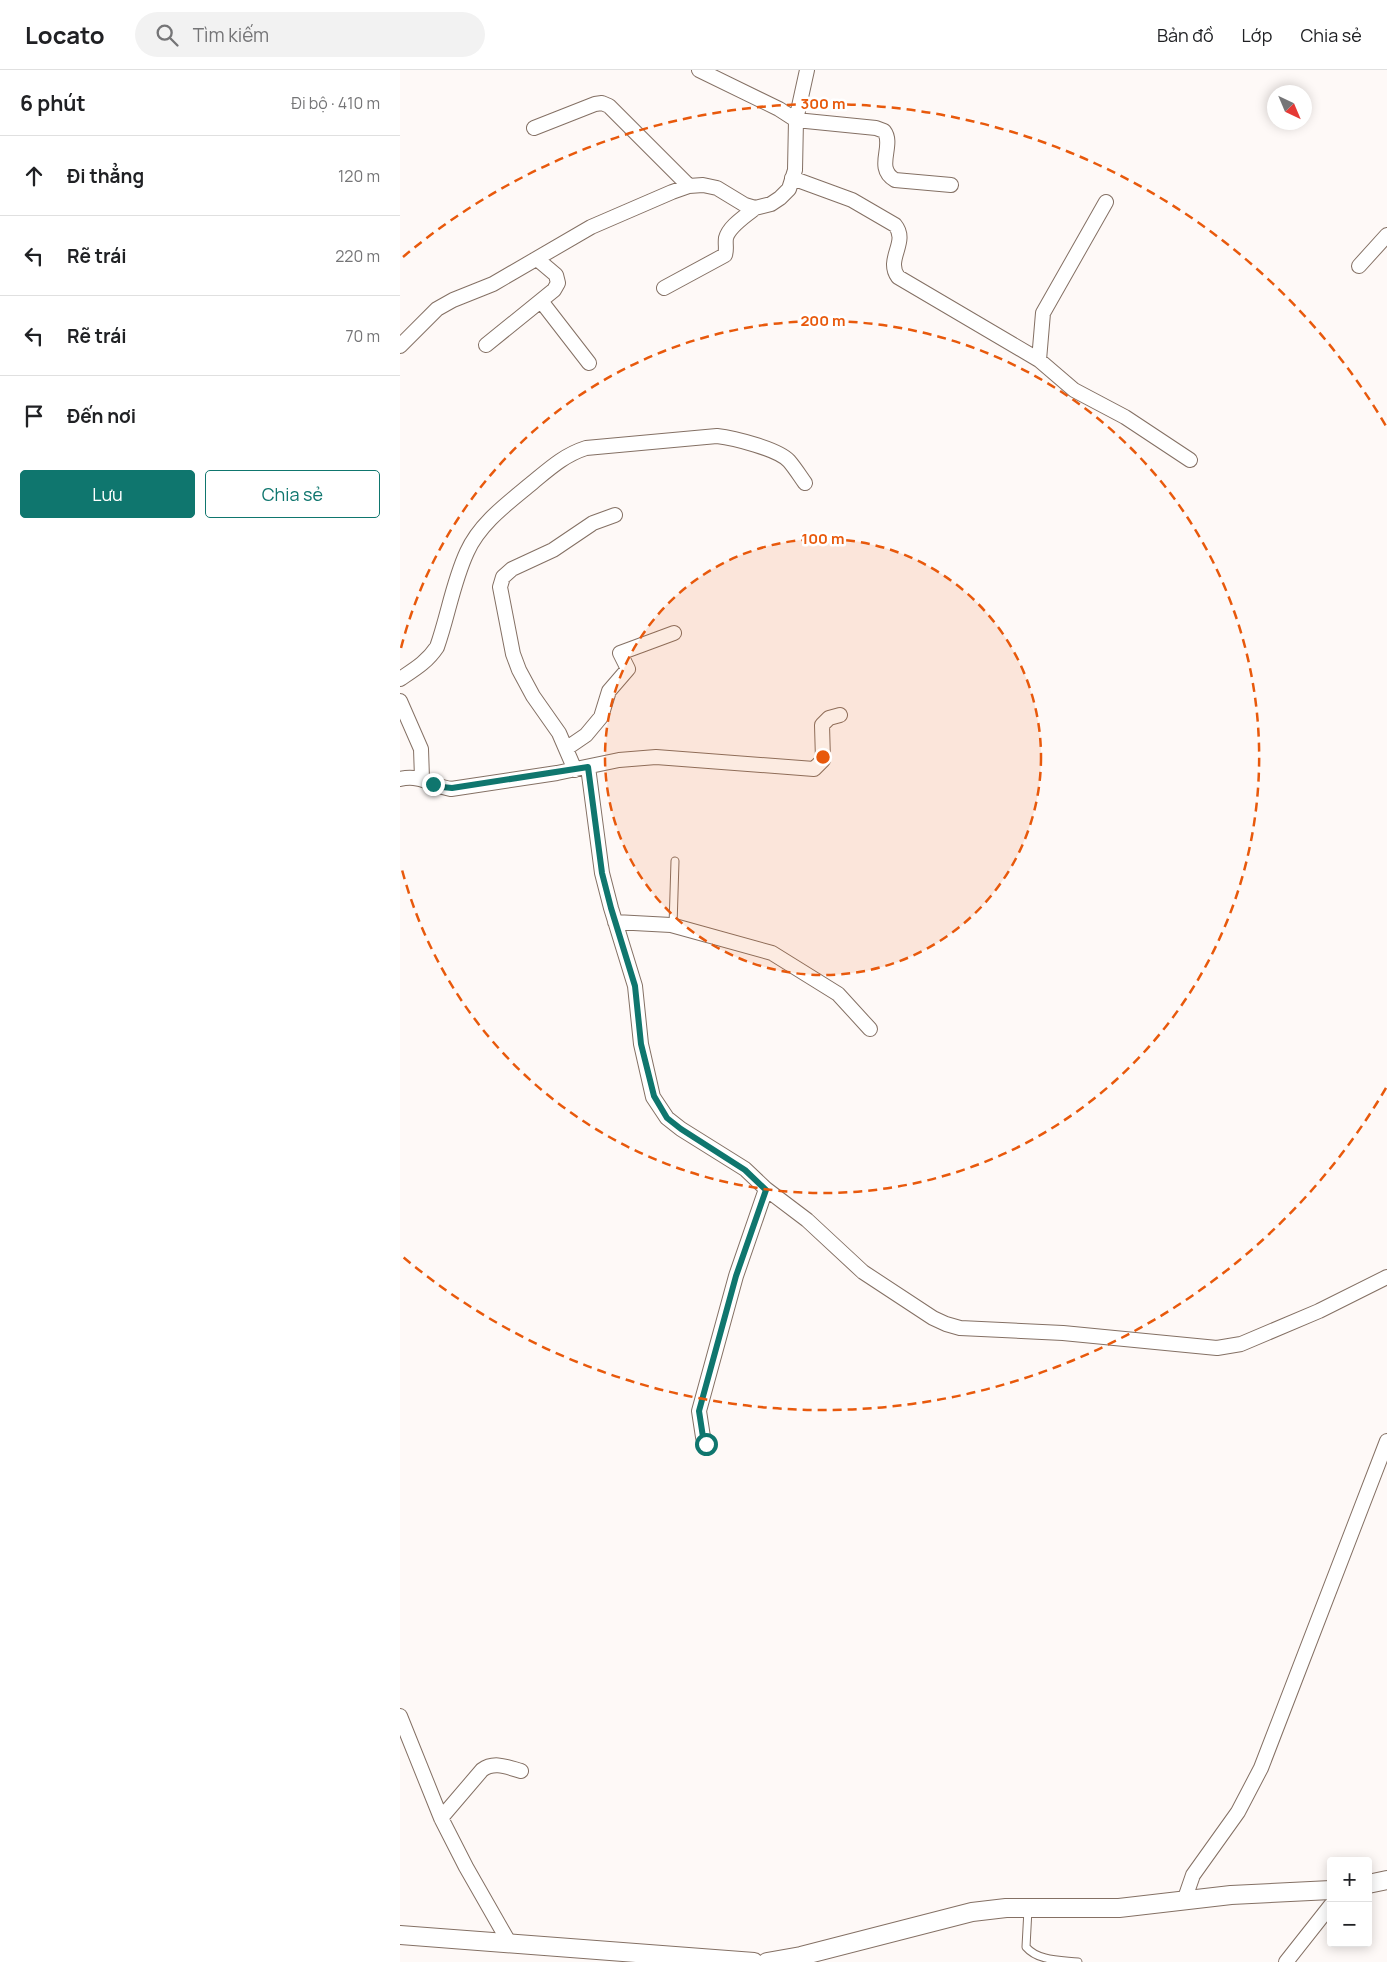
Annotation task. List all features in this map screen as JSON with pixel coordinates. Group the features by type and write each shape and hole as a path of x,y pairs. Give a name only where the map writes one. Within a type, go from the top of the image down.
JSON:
{"street":[{"path":"700,70 779,109 796,120 881,129 887,136 885,170 890,177 895,180 951,185"},
{"path":"664,288 725,255 727,252 726,238 731,230 755,208 771,204 789,189 795,170 796,120 807,70"},
{"path":"534,128 602,103 609,106 689,186"},
{"path":"792,178 852,200 894,225 899,231 900,238 894,263 894,271 898,277 1039,360 1074,390 1125,417 1190,460"},
{"path":"400,346 437,309 453,300 493,284 591,228 689,186 703,185 717,188 745,205 755,208"},
{"path":"1039,360 1043,313 1106,202"},
{"path":"1359,266 1387,235"},
{"path":"486,345 554,290 558,283 556,275 537,259"},
{"path":"541,301 589,363"},
{"path":"400,679 422,665 437,647 467,551 485,525 497,512 558,461 572,453 586,448 717,436 731,437 780,454 789,461 805,484"},
{"path":"615,515 593,523 558,547 512,568 503,577 500,587 513,654 519,670 581,768 602,873 635,986 641,1044 654,1096 659,1108 667,1118 745,1170 766,1190 806,1220 862,1272 933,1318 960,1328 1063,1333 1216,1348 1228,1347 1241,1344 1318,1311 1387,1277"},
{"path":"567,748 586,735 601,717 609,691 628,669 620,652 674,633"},
{"path":"400,701 420,749 422,778"},
{"path":"400,779 422,778 442,787 452,788 581,768 619,760 656,757 814,769 823,760 822,725 829,718 840,715"},
{"path":"615,922 672,926 772,953 838,994 870,1029"},
{"path":"706,1444 699,1411 736,1276 766,1190"},
{"path":"1184,1901 1193,1875 1238,1812 1261,1768 1387,1441"},
{"path":"400,1716 441,1818 466,1867 510,1944"},
{"path":"441,1818 482,1770 488,1766 496,1765 521,1771"},
{"path":"1372,1883 1387,1880"},
{"path":"767,1962 801,1956 972,1912 1028,1908 1119,1908 1231,1895 1327,1890"},
{"path":"1286,1962 1327,1910"},
{"path":"400,1935 754,1962"}],"lane":[{"path":"672,926 675,861"},
{"path":"1028,1908 1026,1947 1037,1956 1078,1962"}],"route":[{"path":"433,784 452,788 588,767 602,873 635,986 641,1044 654,1096 659,1108 667,1118 681,1129 745,1170 766,1190 736,1276 699,1411 706,1444"}]}
